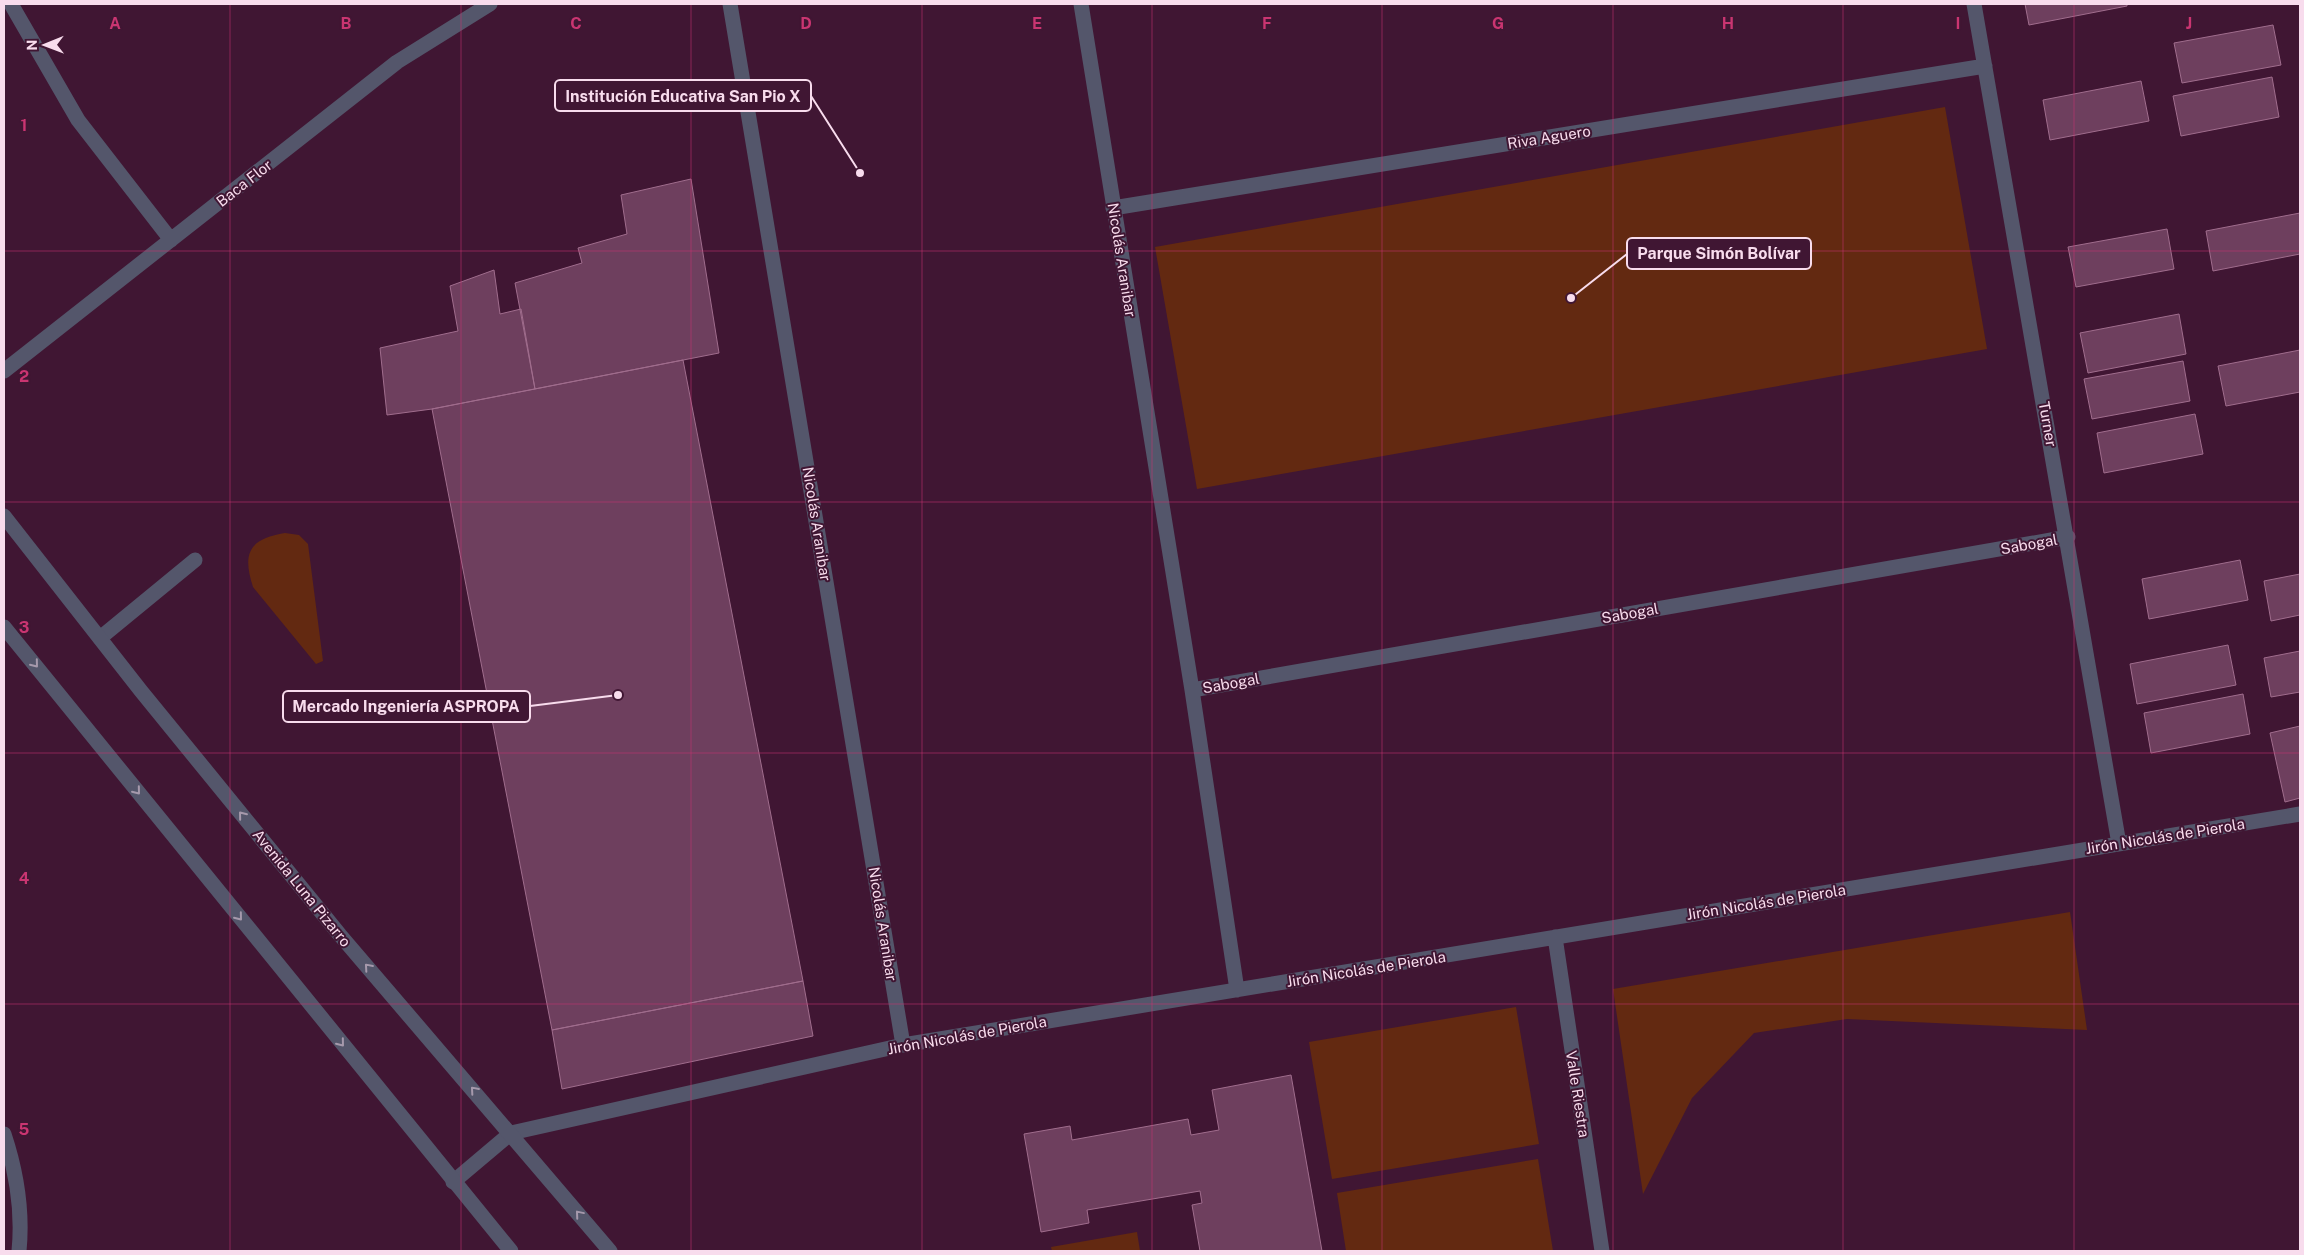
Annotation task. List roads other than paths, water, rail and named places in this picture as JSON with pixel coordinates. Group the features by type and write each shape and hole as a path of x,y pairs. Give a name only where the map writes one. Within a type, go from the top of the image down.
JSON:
{"street":[{"path":"11,4 78,120 171,240"},
{"name":"Baca Flor","path":"4,371 397,62 490,4"},
{"name":"Nicolás Aranibar","path":"730,4 903,1045"},
{"name":"Nicolás Aranibar","path":"1080,4 1192,690 1237,990"},
{"name":"Turner","path":"1974,4 2068,537 2119,844"},
{"name":"Riva Aguero","path":"1113,208 1985,66"},
{"name":"Avenida Luna Pizarro","path":"4,516 340,935 610,1251"},
{"name":"Sabogal","path":"1192,690 2068,537"},
{"path":"100,638 195,560"},
{"path":"4,627 453,1182 511,1251"},
{"name":"Jirón Nicolás de Pierola","path":"453,1182 511,1133 903,1045 2300,814"},
{"name":"Valle Riestra","path":"1554,937 1602,1251"},
{"path":"4,1134 14,1165 22,1223 19,1251"}],"place":[{"name":"Institución Educativa San Pio X","path":"860,173"},
{"name":"Parque Simón Bolívar","path":"1571,298"},
{"name":"Mercado Ingeniería ASPROPA","path":"618,695"}]}
